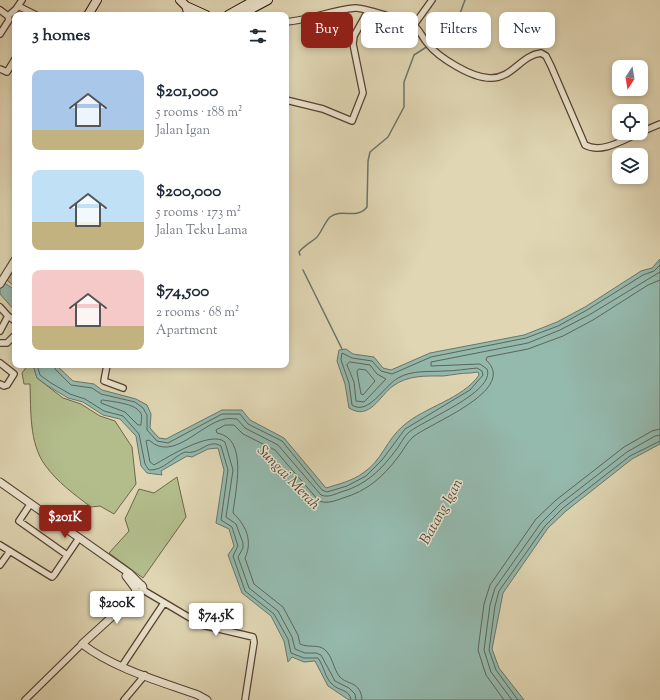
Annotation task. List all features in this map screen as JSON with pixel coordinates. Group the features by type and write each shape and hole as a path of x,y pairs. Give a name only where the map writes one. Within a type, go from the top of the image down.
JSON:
{"main road":[{"path":"90,12 97,0"},
{"path":"180,0 186,6 199,12"},
{"path":"233,12 255,0"},
{"path":"246,12 268,0"},
{"path":"186,6 188,12"}],"street":[{"path":"0,34 8,20 8,16 22,0"},
{"path":"418,19 432,0"},
{"path":"18,6 30,12"},
{"path":"289,22 303,20 353,8 371,12"},
{"path":"0,10 8,16"},
{"path":"289,101 323,109 352,121 363,93 353,44 354,36 368,11"},
{"path":"418,31 432,49 447,60 475,76 500,78 536,53 541,53 546,56 581,139 585,145 592,149 600,148 621,140"},
{"path":"0,69 7,72 12,63"},
{"path":"648,129 660,124"},
{"path":"0,284 12,265"},
{"path":"0,307 12,319"},
{"path":"0,331 8,316"},
{"path":"0,344 7,343 12,337"},
{"path":"0,363 14,374 7,385 4,386 0,384"},
{"path":"107,368 104,381 124,388"},
{"path":"0,482 129,573 139,589"},
{"path":"0,487 29,506 126,576 139,589 202,625 253,637 254,642 245,700"},
{"path":"29,506 19,521 67,555"},
{"path":"0,545 52,577 77,541"},
{"path":"0,565 10,551"},
{"path":"25,700 82,644 126,604 139,589"},
{"path":"122,666 164,603"},
{"path":"82,644 122,666 207,700"},
{"path":"124,700 145,676"}],"green space":[{"path":"12,273 12,284 7,280"},
{"path":"26,368 34,368 37,378 63,398 81,404 100,416 115,421 132,447 136,484 114,514 100,506 91,507 66,488 45,465 33,437 30,384 24,384 22,373"},
{"path":"177,477 186,517 143,578 109,553 129,531 125,519 139,489 154,493"}],"water":[{"path":"660,259 660,444 632,459 566,511 548,528 503,593 492,649 499,668 524,700 349,700 328,686 315,661 304,662 292,657 288,662 284,641 271,616 242,593 228,555 234,546 229,529 216,523 224,470 218,448 208,449 192,457 187,456 161,471 162,475 147,473 141,466 136,436 120,419 103,415 83,402 68,398 37,378 34,368 59,368 73,381 94,384 102,390 136,399 147,405 151,414 150,428 159,438 166,439 222,410 242,410 250,420 284,438 326,488 341,484 359,476 375,463 397,431 421,413 453,397 472,383 479,375 478,372 411,378 399,382 393,386 374,406 363,411 356,411 349,408 345,384 337,361 339,350 346,349 353,354 374,357 383,368 391,370 430,353 524,335 557,322 585,307 641,271 652,268"},
{"path":"0,280 12,288 12,308 0,294"}],"waterway":[{"path":"461,12 465,0"},
{"path":"300,255 299,252 316,238 330,217 339,213 359,213 367,207 368,161 370,152 388,137 404,107 404,82 414,55 426,47"},
{"path":"303,270 342,349"}],"water label":[{"name":"Sungai Merah","path":"288,478"},
{"name":"Batang Igan","path":"442,512"}]}
